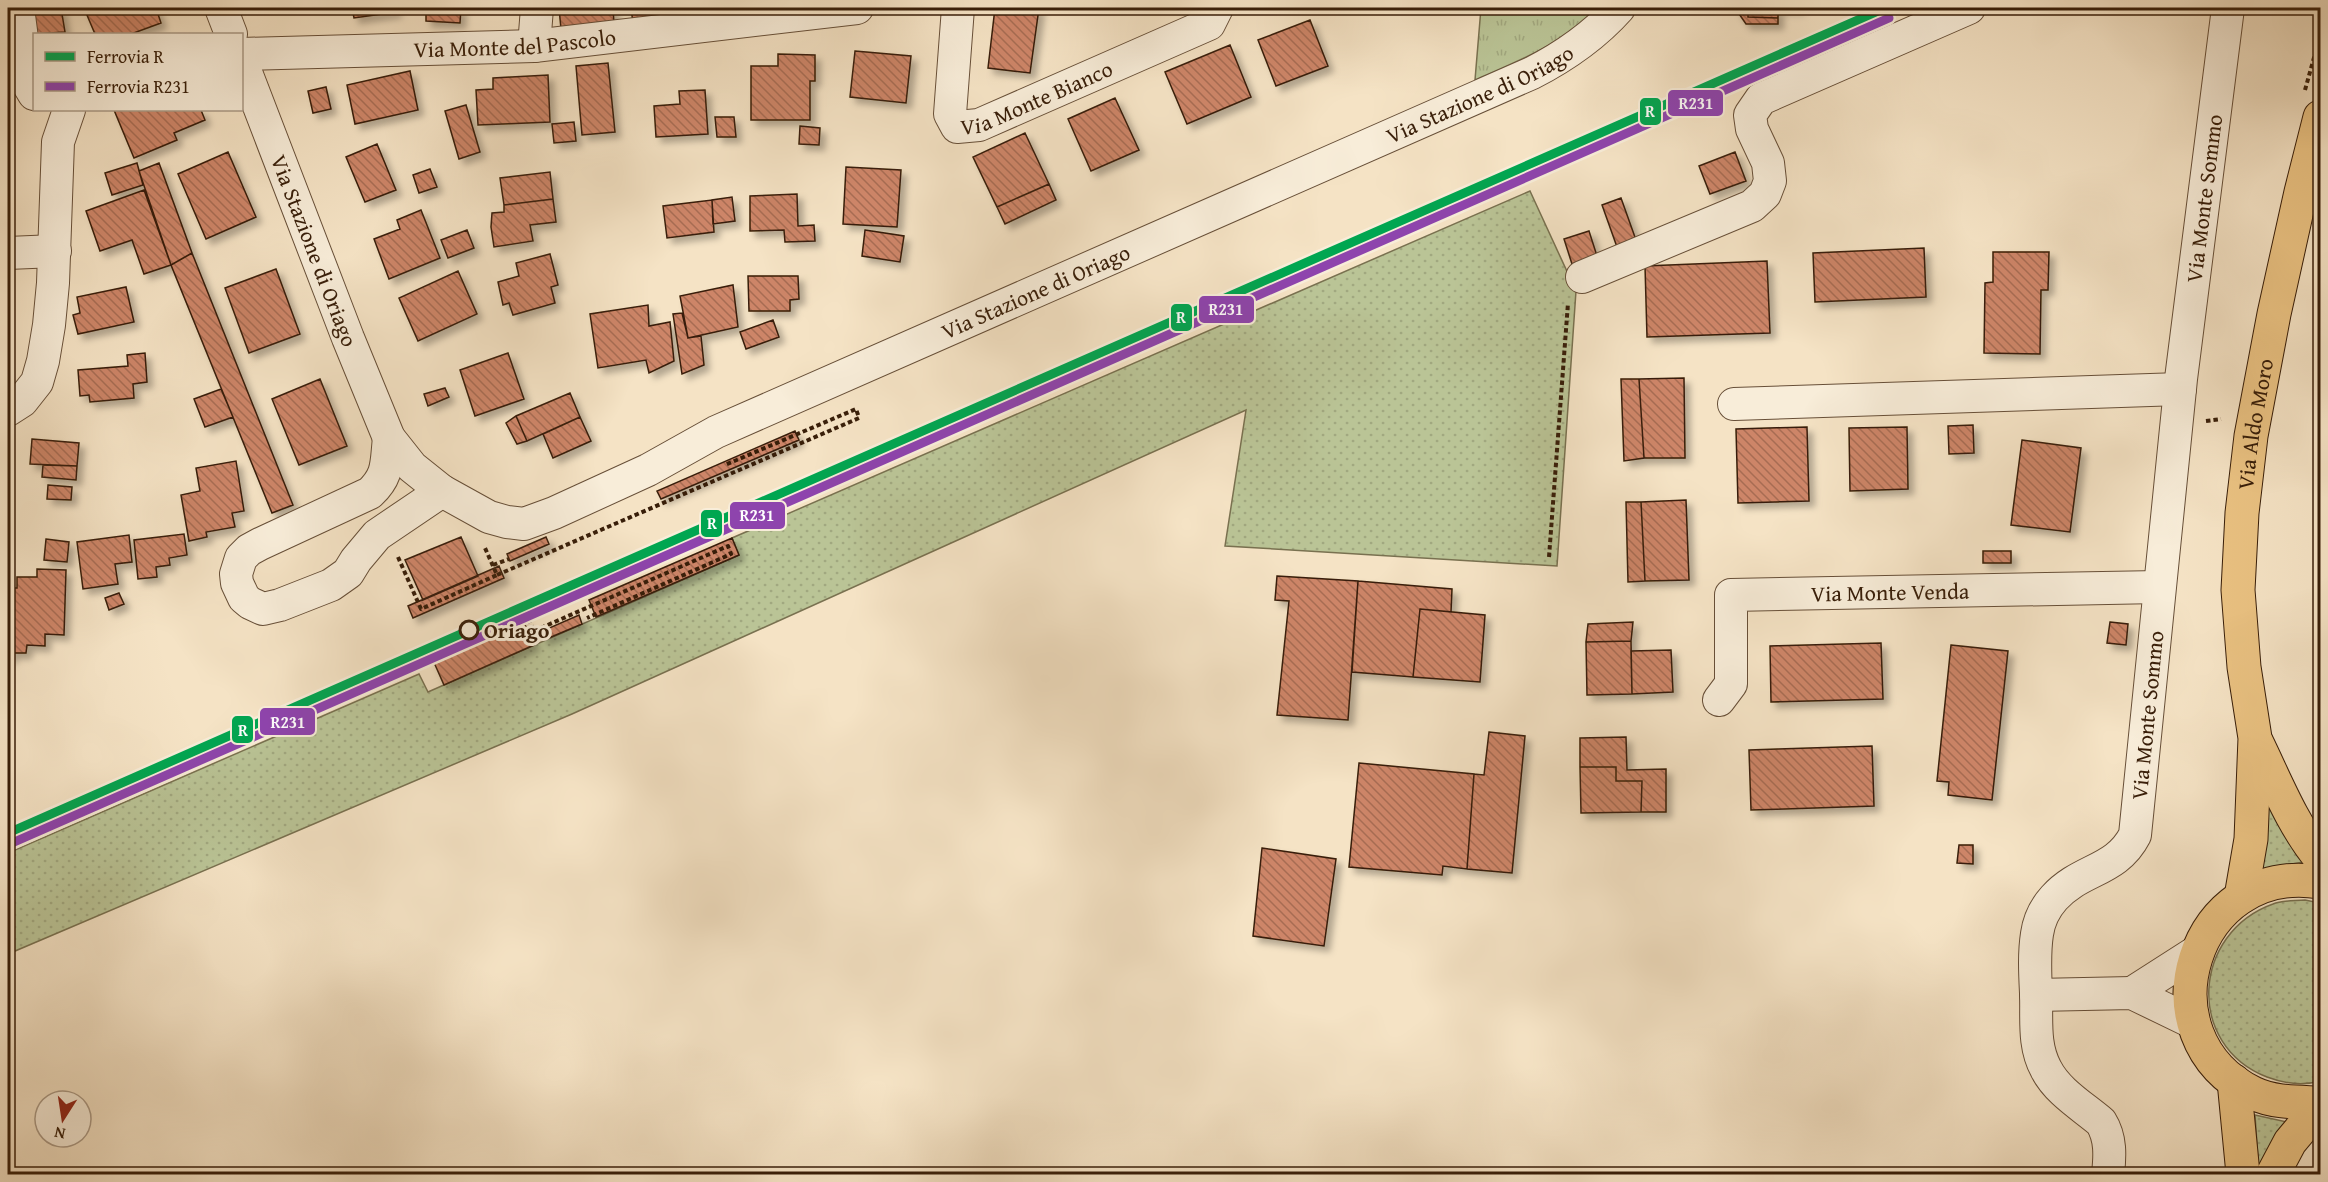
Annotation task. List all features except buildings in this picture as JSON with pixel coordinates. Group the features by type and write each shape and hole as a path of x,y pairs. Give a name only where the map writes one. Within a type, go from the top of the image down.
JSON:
{"main road":[{"name":"Via Aldo Moro","path":"2241,897 2251,839 2255,738 2244,667 2238,590 2242,513 2252,436 2274,314 2320,117"},
{"name":"Via Aldo Moro","path":"2255,738 2283,799 2320,858"},
{"path":"2320,882 2288,880 2265,886 2241,897 2223,911 2208,930 2196,952 2190,976 2189,1000 2194,1023 2203,1045 2216,1065 2234,1081 2254,1094 2277,1101 2320,1105"},
{"path":"2234,1081 2243,1174"},
{"path":"2273,1174 2290,1142 2320,1105"}],"street":[{"path":"18,8 28,84 33,92"},
{"path":"221,8 231,33"},
{"path":"534,46 537,8"},
{"name":"Via Monte del Pascolo","path":"243,54 534,46 857,8"},
{"name":"Via Monte Bianco","path":"958,8 950,114 957,127 979,125 1209,24 1217,8"},
{"name":"Via Stazione di Oriago","path":"243,65 389,438 412,467 442,491 470,508 507,522 524,524 554,513 648,470 716,432 1532,73 1585,41 1619,8"},
{"path":"1582,277 1752,206 1765,194 1770,181 1768,163 1752,129 1750,115 1761,99 1969,8"},
{"name":"Via Monte Sommo","path":"2108,1174 2109,1146 2105,1127 2102,1122 2060,1088 2045,1068 2038,1047 2034,974 2037,933 2044,909 2056,895 2075,880 2114,861 2127,849 2135,835 2180,389 2228,8"},
{"path":"8,410 22,401 37,382 49,325 55,251 58,142 69,111"},
{"path":"8,253 55,251"},
{"path":"1734,404 2180,389"},
{"name":"Via Stazione di Oriago","path":"389,438 385,472 381,483 370,493 260,543 241,558 236,574 240,592 250,603 263,609 280,605 331,585 348,573 377,535 442,491"},
{"name":"Via Monte Venda","path":"1719,700 1731,684 1731,595 2159,587"},
{"path":"2132,993 2196,952"},
{"path":"2036,995 2132,993 2194,1023"}],"path":[{"path":"1549,557 1569,296 1582,277"},
{"path":"395,550 421,609 859,418 856,409 724,465"},
{"path":"534,631 728,546 731,554 587,618"},
{"path":"497,575 493,565 509,559"},
{"path":"525,612 538,639"}],"green space":[{"path":"1481,8 1599,8 1571,32 1556,41 1525,58 1475,80"},
{"path":"1530,191 1576,291 1557,566 1225,546 1246,410 572,714 8,954 8,853 419,674 428,692 739,555 732,538"},
{"path":"2265,793 2304,862 2262,869"},
{"path":"2305,900 2320,903 2320,1081 2300,1084 2267,1077 2240,1062 2222,1041 2212,1016 2209,989 2214,963 2226,939 2246,918 2273,904"},
{"path":"2255,1115 2291,1123 2259,1174"}],"rail line":[{"name":"R","path":"8,833 1885,8"},
{"name":"R231","path":"12,843 1889,18"}],"place":[{"name":"Oriago","path":"469,630"}]}
